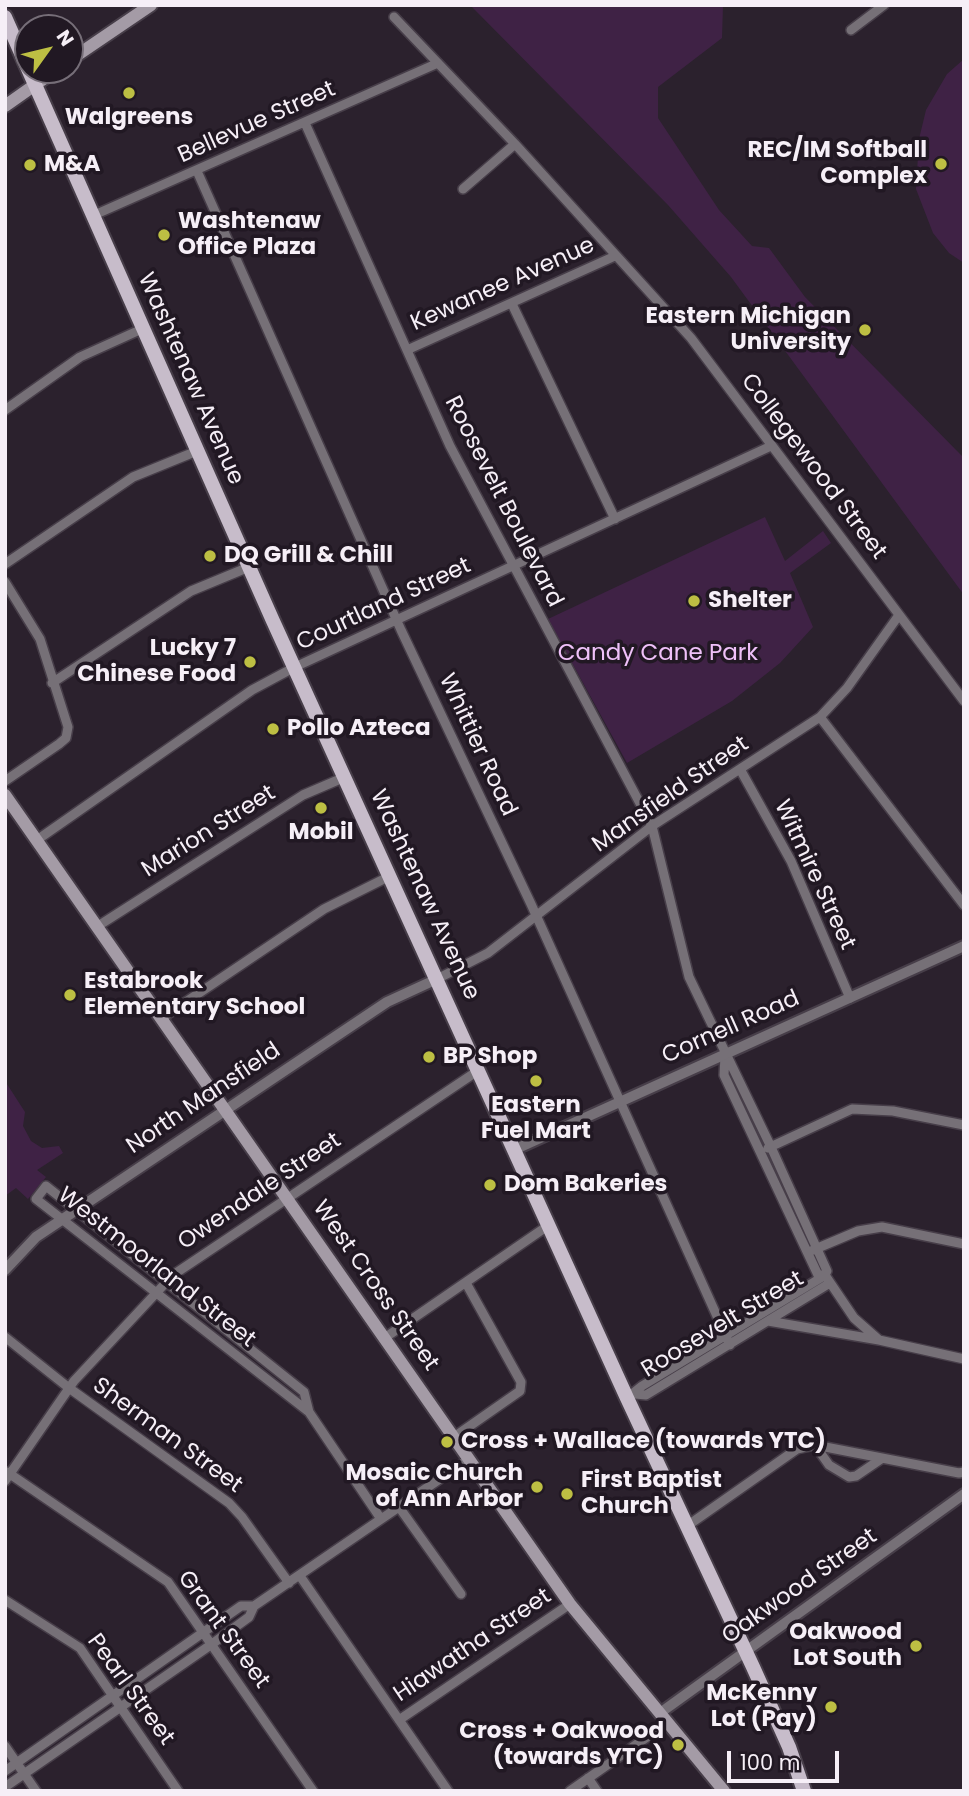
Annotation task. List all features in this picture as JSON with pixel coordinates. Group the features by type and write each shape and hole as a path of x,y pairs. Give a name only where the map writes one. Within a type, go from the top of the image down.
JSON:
{"main road":[{"path":"84,50 151,5"},
{"name":"Washtenaw Avenue","path":"5,17 249,567 549,1225 631,1396 687,1526 789,1747 804,1791"},
{"path":"5,106 34,85"},
{"name":"West Cross Street","path":"5,795 570,1604 724,1791"}],"street":[{"path":"851,30 884,5"},
{"name":"Collegewood Street","path":"394,17 515,144 691,338 964,701"},
{"name":"Bellevue Street","path":"92,216 438,63"},
{"name":"Roosevelt Boulevard","path":"305,122 450,446 652,826 683,958 724,1053 771,1147 813,1250"},
{"path":"463,189 515,144"},
{"name":"Whittier Road","path":"197,171 397,620 621,1101 727,1340"},
{"name":"Kewanee Avenue","path":"407,350 615,256"},
{"path":"512,304 615,519"},
{"path":"5,410 80,357 142,329"},
{"name":"Courtland Street","path":"37,840 210,717 295,667 771,446"},
{"path":"5,564 133,477 197,451"},
{"path":"52,682 183,596 249,567"},
{"path":"5,582 36,631 68,726 66,738 5,781"},
{"name":"Mansfield Street","path":"437,979 478,959 652,826 820,717 847,688 899,615"},
{"path":"820,717 964,905"},
{"name":"Witmire Street","path":"740,769 791,861 849,998"},
{"name":"Marion Street","path":"98,926 303,795 345,777"},
{"path":"162,1018 324,909 390,876"},
{"name":"Cornell Road","path":"516,1149 964,946"},
{"name":"North Mansfield","path":"5,1270 25,1246 62,1219 387,1002 437,979"},
{"name":"Roosevelt Boulevard","path":"724,1053 724,1075 760,1151 827,1271 828,1279 854,1318 880,1340"},
{"name":"Owendale Street","path":"7,1475 69,1388 166,1282 287,1196 479,1070"},
{"path":"760,1151 852,1109 893,1111 964,1125"},
{"name":"Westmoorland Street","path":"309,1412 304,1392 46,1186 36,1199 309,1412 382,1519"},
{"path":"386,1337 549,1225"},
{"path":"813,1250 858,1231 882,1227 964,1244"},
{"name":"Roosevelt Street","path":"631,1396 646,1395 727,1340 828,1279"},
{"path":"454,1437 520,1391 521,1382 466,1283"},
{"path":"766,1317 964,1359"},
{"name":"Sherman Street","path":"5,1337 69,1388 229,1503 243,1517 289,1583"},
{"path":"687,1526 797,1449 815,1445 961,1472"},
{"path":"815,1445 829,1465 849,1477 856,1476 881,1459"},
{"path":"5,1787 212,1644 249,1617 254,1606 470,1459"},
{"name":"Grant Street","path":"7,1475 168,1582 313,1791"},
{"name":"Oakwood Street","path":"570,1791 746,1652 964,1494"},
{"path":"399,1507 461,1594"},
{"path":"300,1576 448,1791"},
{"name":"Pearl Street","path":"5,1600 74,1643 178,1791"},
{"name":"Hiawatha Street","path":"399,1720 570,1604"},
{"path":"5,1771 241,1606 254,1606"},
{"path":"5,1746 36,1791"},
{"path":"589,1778 597,1791"}],"green space":[{"path":"470,5 723,5 722,38 658,87 658,118 719,210 752,246 769,248 805,297 964,458 964,595 731,277 668,205"},
{"name":"REC/IM Softball Complex","path":"964,59 964,263 949,253 933,233 916,189 919,139 926,110 947,74"},
{"name":"Candy Cane Park","path":"765,517 785,561 823,531 831,543 790,573 813,627 780,663 732,701 627,763 548,619"},
{"path":"5,1081 25,1112 23,1126 31,1141 42,1148 59,1146 63,1153 37,1170 46,1177 28,1199 16,1188 5,1196"}],"place":[{"name":"Walgreens","path":"129,93"},
{"name":"REC/IM Softball Complex","path":"941,164"},
{"name":"M&A","path":"30,165"},
{"name":"Washtenaw Office Plaza","path":"164,235"},
{"name":"Eastern Michigan University","path":"865,330"},
{"name":"DQ Grill & Chill","path":"210,556"},
{"name":"Shelter","path":"694,601"},
{"name":"Lucky 7 Chinese Food","path":"250,662"},
{"name":"Pollo Azteca","path":"273,729"},
{"name":"Mobil","path":"321,808"},
{"name":"Estabrook Elementary School","path":"70,995"},
{"name":"BP Shop","path":"429,1057"},
{"name":"Eastern Fuel Mart","path":"536,1081"},
{"name":"Dom Bakeries","path":"490,1185"},
{"name":"Cross + Wallace (towards YTC)","path":"447,1442"},
{"name":"Mosaic Church of Ann Arbor","path":"537,1487"},
{"name":"First Baptist Church","path":"567,1494"},
{"name":"Oakwood Lot South","path":"916,1646"},
{"name":"McKenny Lot (Pay)","path":"831,1707"},
{"name":"Cross + Oakwood (towards YTC)","path":"678,1745"}]}
